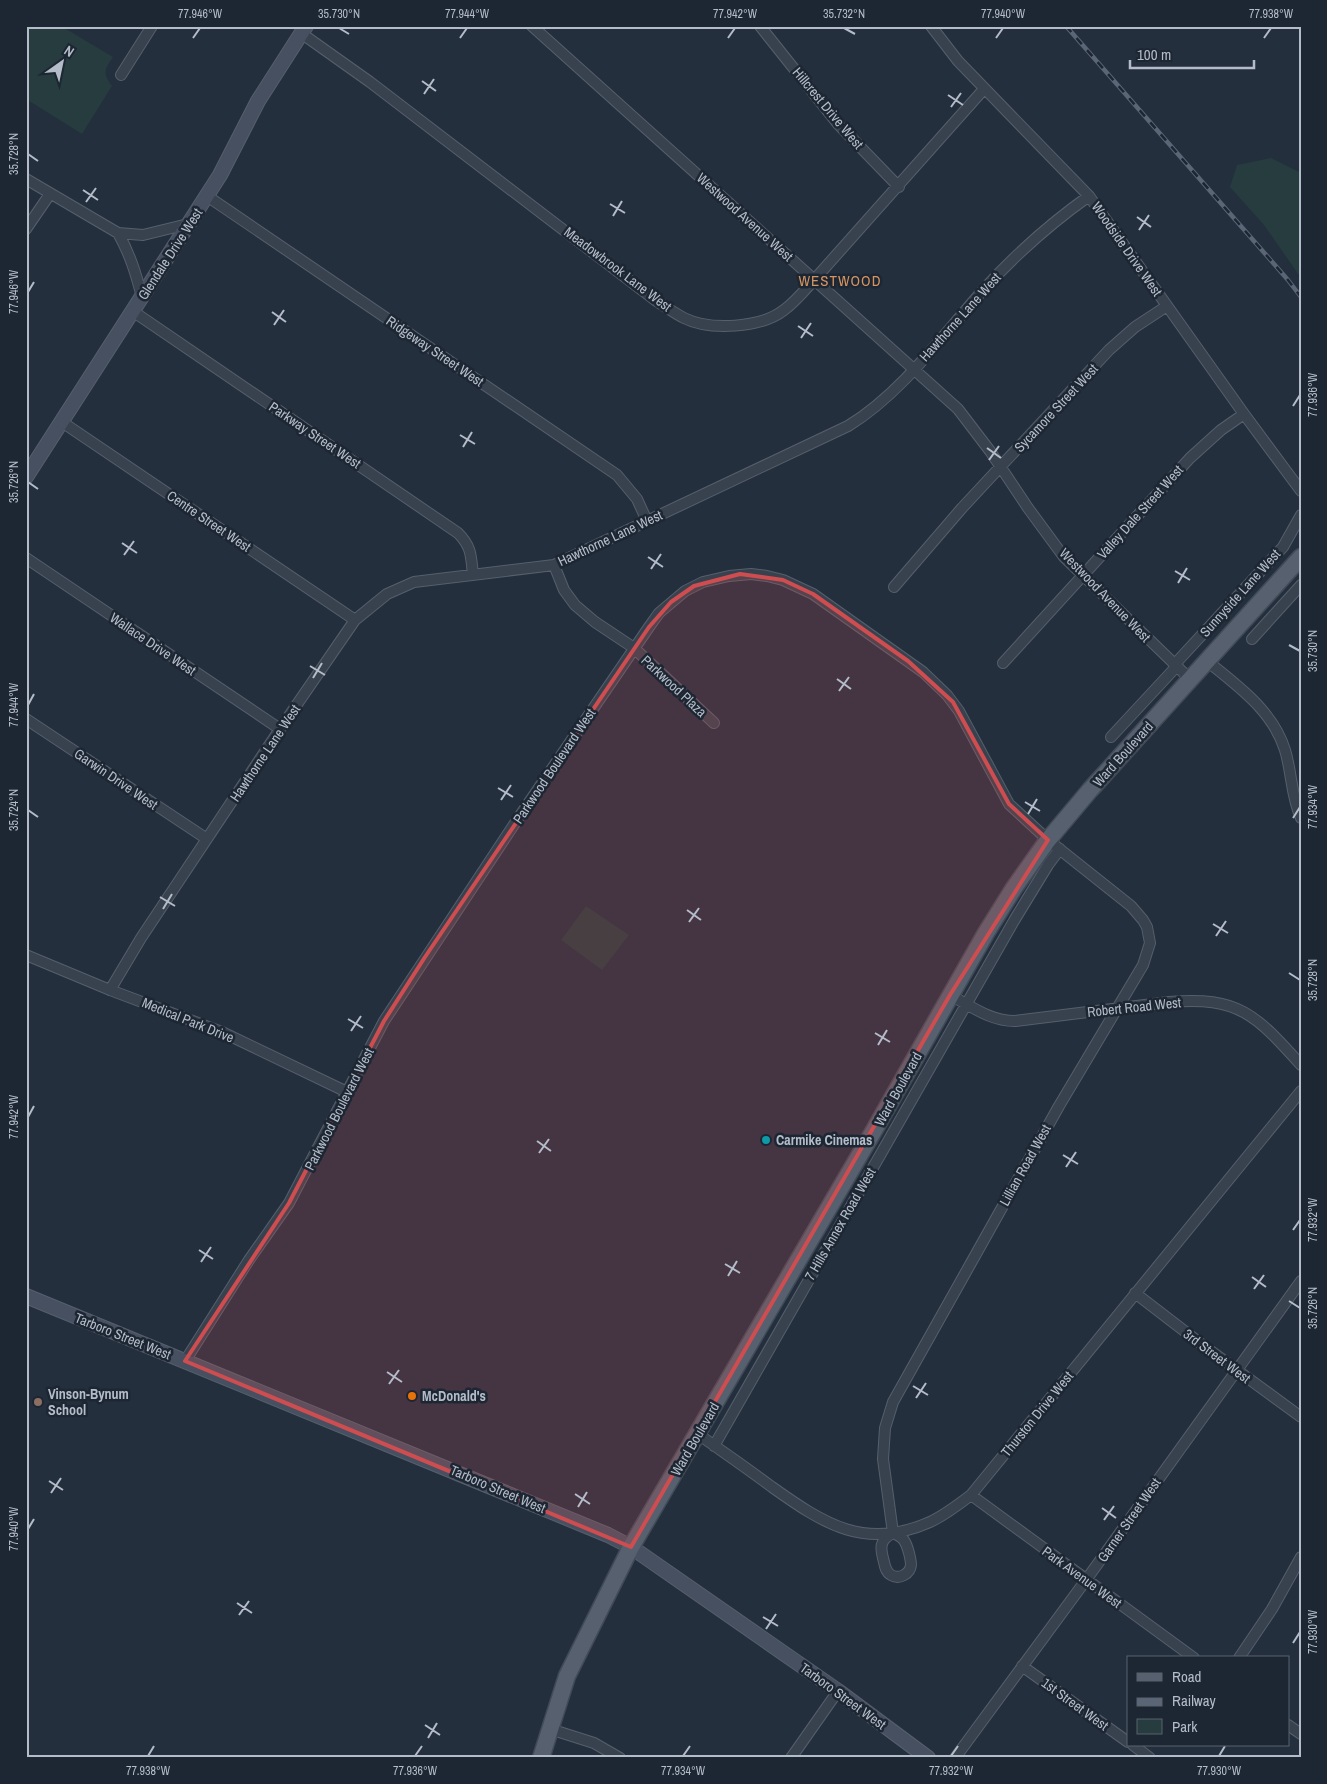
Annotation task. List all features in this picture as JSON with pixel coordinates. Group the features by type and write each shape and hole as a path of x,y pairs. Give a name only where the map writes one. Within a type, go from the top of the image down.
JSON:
{"main road":[{"name":"Glendale Drive West","path":"26,477 207,196 236,147 258,101 303,30"},
{"name":"Ward Boulevard","path":"541,1758 576,1657 631,1548 996,918 1054,845 1090,790 1301,558"},
{"name":"Tarboro Street West","path":"26,1296 608,1535 631,1548 838,1691 928,1758"}],"street":[{"path":"121,75 152,26"},
{"name":"Westwood Avenue West","path":"532,26 958,409 1064,557 1190,680"},
{"name":"Hillcrest Drive West","path":"760,26 838,124 899,187"},
{"name":"Woodside Drive West","path":"931,26 958,61 984,89 1089,196 1244,414 1301,490"},
{"name":"Meadowbrook Lane West","path":"303,30 655,300 686,319 707,325 736,326 770,319 784,310 899,187 984,89"},
{"path":"26,179 118,233 143,235 188,224"},
{"path":"26,230 50,194"},
{"name":"Ridgeway Street West","path":"207,196 617,475 636,499 647,521"},
{"name":"Hawthorne Lane West","path":"110,990 141,938 355,620 387,594 414,582 554,565 848,426 878,406 1002,269 1054,220 1089,196"},
{"path":"118,233 131,258 142,297"},
{"name":"Sycamore Street West","path":"894,587 962,508 1109,350 1136,327 1168,306"},
{"name":"Parkway Street West","path":"134,312 458,533 466,541 470,550 473,576"},
{"name":"Valley Dale Street West","path":"1003,663 1190,458 1221,430 1244,414"},
{"name":"Centre Street West","path":"62,422 355,620"},
{"name":"Sunnyside Lane West","path":"1111,737 1282,547 1301,515"},
{"name":"Wallace Drive West","path":"26,558 280,729"},
{"name":"Parkwood Plaza","path":"554,565 564,590 575,605 595,622 634,648 714,723"},
{"name":"Parkwood Boulevard West","path":"185,1361 249,1260 289,1203 384,1021 522,811 634,648 659,613 685,591 703,582 729,576 751,574 783,580 813,594 923,672 947,695 959,711 1009,804 1054,845"},
{"path":"1252,639 1301,585"},
{"path":"1264,598 1278,610"},
{"path":"1207,661 1260,707 1274,727 1286,752 1292,793 1301,818"},
{"name":"Garwin Drive West","path":"26,719 207,839"},
{"name":"7 Hills Annex Road West","path":"714,1446 966,1004 1048,866 1054,845"},
{"name":"Lillian Road West","path":"894,1533 883,1459 885,1428 893,1402 1059,1106 1143,965 1150,943 1147,927 1131,906 1054,845"},
{"name":"Medical Park Drive","path":"26,954 110,990 222,1032 347,1092"},
{"name":"Robert Road West","path":"950,995 989,1016 1003,1021 1194,1000 1221,1003 1246,1013 1269,1030 1301,1065"},
{"name":"Thurston Drive West","path":"698,1434 810,1514 838,1528 855,1532 883,1534 894,1533 931,1522 971,1496 1301,1091"},
{"name":"Garner Street West","path":"955,1758 1086,1580 1301,1281"},
{"name":"3rd Street West","path":"1135,1293 1301,1417"},
{"name":"Park Avenue West","path":"971,1496 1191,1656"},
{"path":"1240,1656 1272,1609 1301,1557"},
{"name":"1st Street West","path":"1022,1666 1127,1741"},
{"path":"791,1758 838,1691"},
{"path":"1290,1726 1301,1734"},
{"path":"550,1729 594,1743 620,1758"},
{"path":"1134,1746 1150,1758"}],"highlighted area":[{"path":"740,574 783,580 813,594 908,661 953,702 1009,804 1048,840 950,995 631,1547 185,1361 289,1203 384,1021 425,957 649,627 671,602 694,586"}],"green space":[{"path":"26,26 61,26 113,57 106,71 107,78 112,86 82,134 26,99"},
{"path":"1271,158 1301,173 1301,278 1264,225 1230,187 1237,165"},
{"path":"586,906 629,935 602,970 561,940"}],"railway":[{"path":"1066,26 1301,297"}],"place":[{"name":"Carmike Cinemas","path":"766,1140"},
{"name":"McDonald's","path":"412,1396"},
{"name":"Vinson-Bynum School","path":"38,1402"}],"district":[{"name":"WESTWOOD","path":"840,281"}]}
